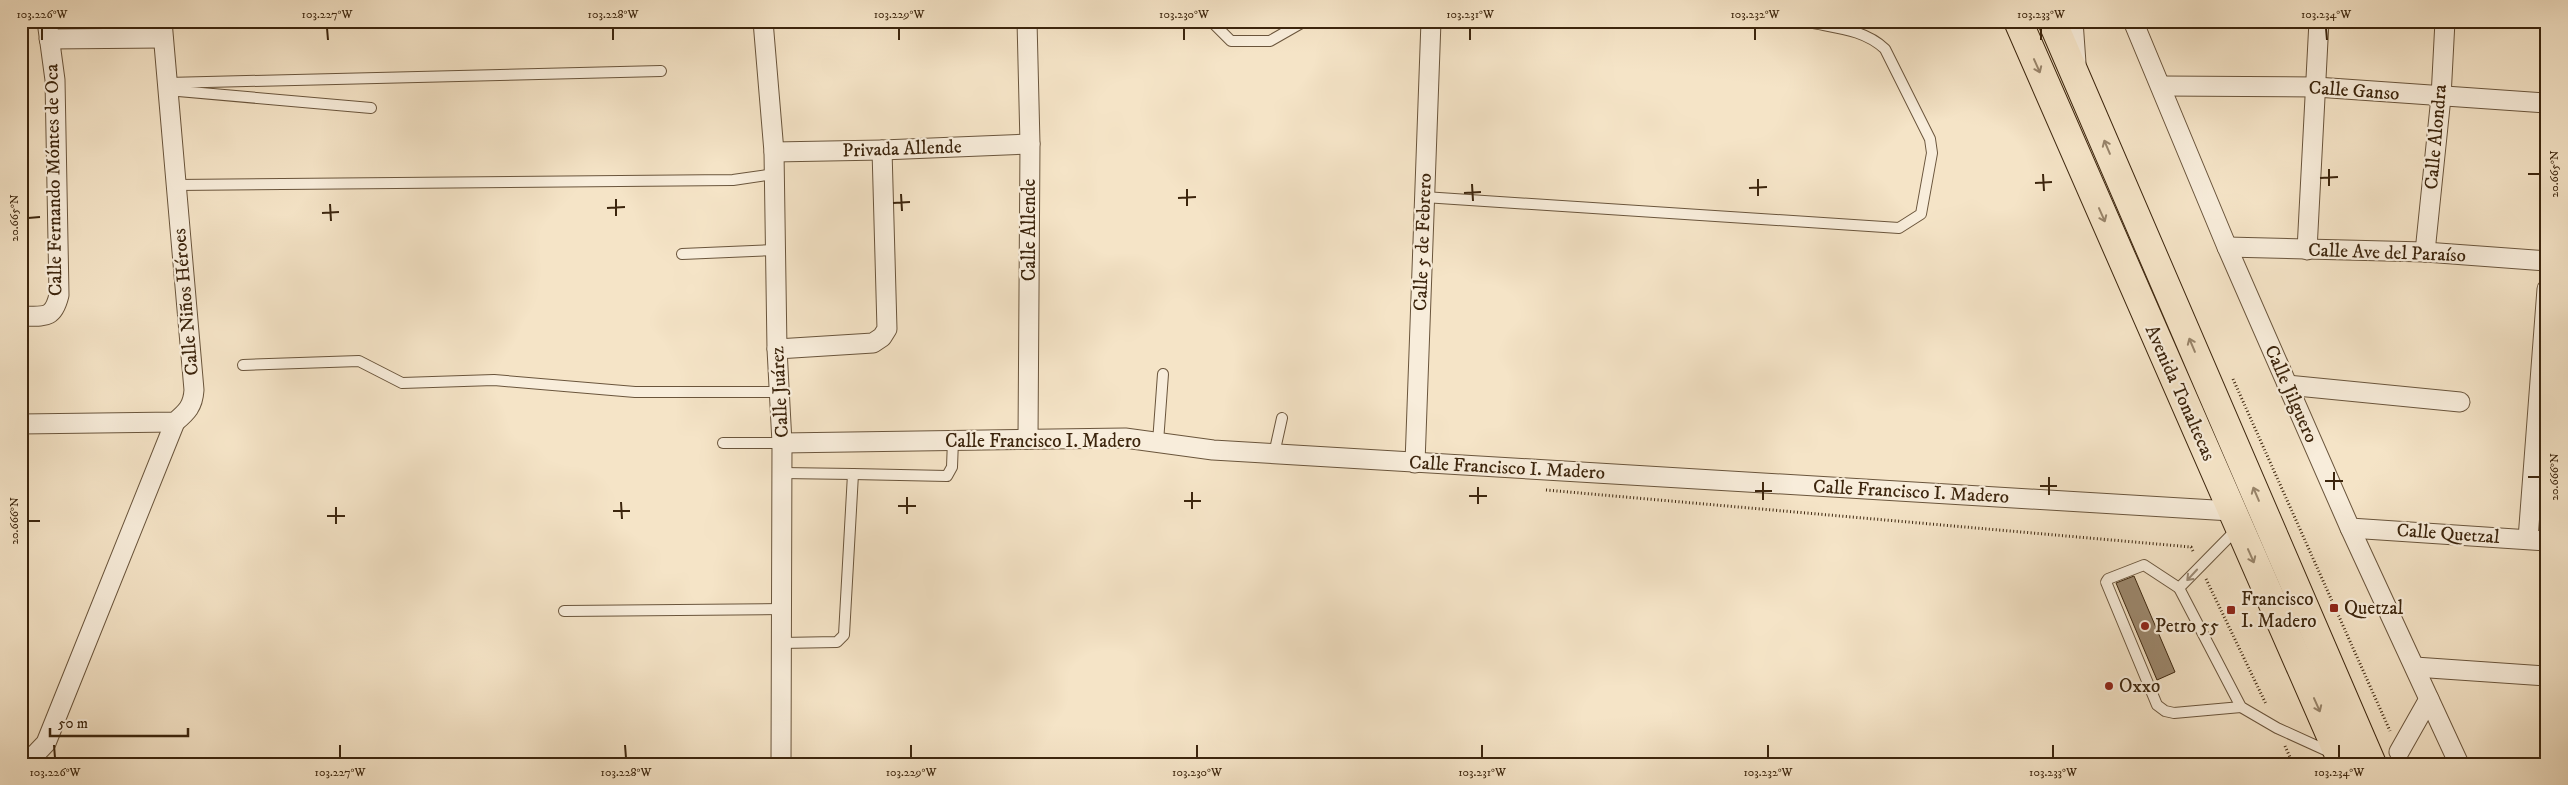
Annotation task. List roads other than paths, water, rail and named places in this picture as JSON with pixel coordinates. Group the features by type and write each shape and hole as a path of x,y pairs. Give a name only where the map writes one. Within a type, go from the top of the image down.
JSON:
{"main road":[{"name":"Avenida Tonaltecas","path":"2018,21 2341,760"},
{"name":"Avenida Tonaltecas","path":"2052,21 2372,764"}],"street":[{"name":"Calle Juárez","path":"763,21 774,152 777,349 782,443 781,764"},
{"name":"Calle Allende","path":"1027,21 1030,144 1028,439"},
{"name":"Calle 5 de Febrero","path":"1415,462 1431,21"},
{"path":"2073,21 2076,77"},
{"name":"Calle Jilguero","path":"2133,21 2227,247 2350,528 2458,764"},
{"path":"2307,250 2319,21"},
{"name":"Calle Alondra","path":"2425,252 2441,97 2445,21"},
{"path":"48,30 163,30"},
{"name":"Calle Fernando Móntes de Oca","path":"21,316 46,316 56,309 59,295 55,80 48,30"},
{"name":"Calle Niños Héroes","path":"163,30 194,390 193,403 187,412 175,422"},
{"name":"Calle Ganso","path":"2161,86 2316,87 2547,103"},
{"name":"Privada Allende","path":"774,152 1030,144"},
{"path":"777,349 873,343 882,338 887,329 882,150"},
{"name":"Calle Ave del Paraíso","path":"2227,247 2425,252 2547,260"},
{"path":"2528,539 2547,288"},
{"path":"2288,385 2460,402"},
{"path":"21,424 175,422 46,743 26,764"},
{"name":"Calle Francisco I. Madero","path":"782,443 1125,438 1213,450 1415,462 2235,520"},
{"name":"Calle Quetzal","path":"2350,528 2547,541"},
{"path":"2415,667 2547,676"},
{"path":"2400,752 2429,699"}],"lane":[{"path":"1211,21 1231,41 1270,41 1305,21"},
{"path":"1424,197 1900,228 1921,214 1932,153 1930,139 1885,49 1874,38 1859,32 1808,22"},
{"path":"167,87 660,71"},
{"path":"167,87 371,108"},
{"path":"176,185 733,180 774,174"},
{"path":"682,254 775,250"},
{"path":"243,365 359,360 402,382 494,380 635,392 780,392"},
{"path":"1158,442 1163,374"},
{"path":"1274,454 1282,418"},
{"path":"782,473 947,476 952,467 953,440"},
{"path":"723,443 782,443"},
{"path":"781,643 837,642 844,636 853,474"},
{"path":"2179,588 2200,566 2235,520"},
{"path":"2240,707 2174,713 2165,711 2157,705 2106,582 2108,579 2144,565 2179,588 2240,707 2341,760"},
{"path":"564,611 781,609"}],"place":[{"name":"Quetzal","path":"2334,608"},
{"name":"Francisco I. Madero","path":"2231,610"},
{"name":"Petro 55","path":"2145,626"},
{"name":"Oxxo","path":"2109,686"}]}
